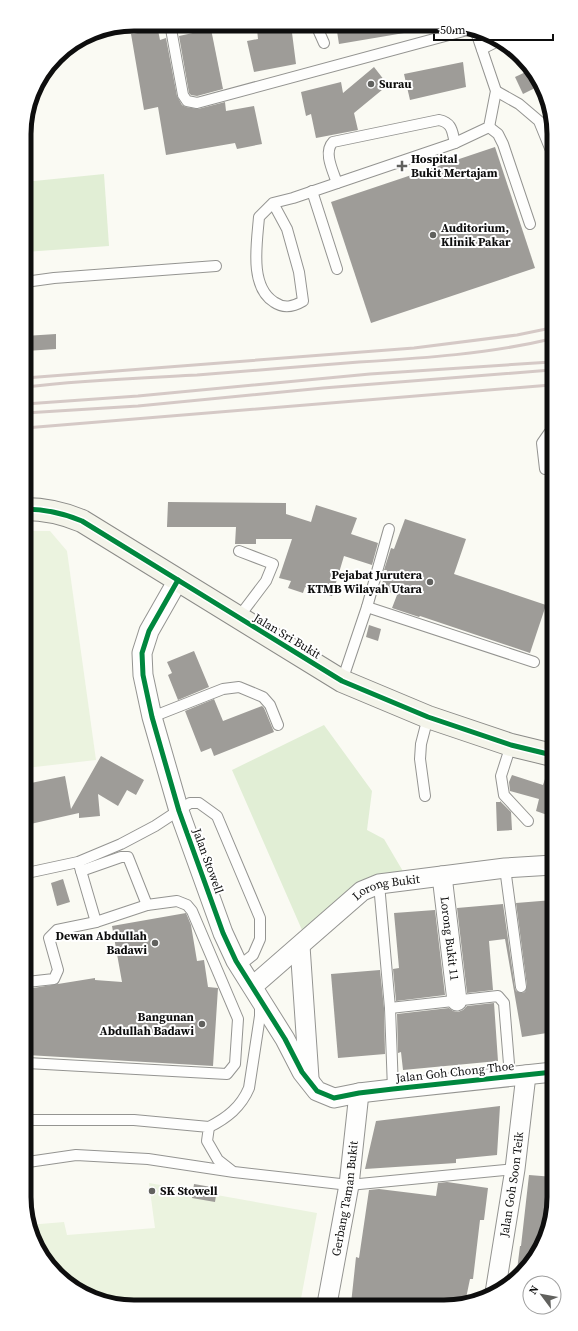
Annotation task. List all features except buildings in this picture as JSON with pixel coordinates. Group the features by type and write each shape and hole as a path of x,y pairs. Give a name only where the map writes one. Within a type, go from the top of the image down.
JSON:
{"street":[{"name":"Jalan Sri Bukit","path":"31,509 62,513 82,521 342,681 428,717 511,745 547,754"},
{"name":"Jalan Stowell","path":"178,580 149,631 142,653 143,675 152,717 179,810 223,933 239,966 257,992 285,1039 302,1072 318,1091 334,1098 359,1093"},
{"name":"Lorong Bukit","path":"257,992 300,946 362,892 379,884 505,868 547,865"},
{"name":"Lorong Bukit 11","path":"442,876 457,1001"},
{"path":"300,946 309,1080"},
{"name":"Jalan Goh Chong Thoe","path":"359,1093 547,1073"},
{"name":"Jalan Goh Soon Teik","path":"496,1285 515,1169 518,1075"},
{"name":"Gerbang Taman Bukit","path":"328,1300 349,1185 359,1093"}],"lane":[{"path":"171,31 183,95 188,101 197,103 459,32"},
{"path":"319,31 324,43"},
{"path":"478,36 496,91 488,127"},
{"path":"482,49 492,44"},
{"path":"496,91 519,104 539,121 547,141"},
{"path":"337,182 328,153 329,146 332,142 440,120 446,121 451,126 455,143"},
{"path":"273,203 287,229 299,272 303,301 294,306 281,306 270,299 260,285 256,260 259,217 273,203 455,143 488,127"},
{"path":"488,127 498,134 503,144 530,224"},
{"path":"312,191 337,269"},
{"path":"31,281 54,278 216,266"},
{"path":"545,469 542,443 547,437"},
{"path":"342,681 367,607 390,529"},
{"path":"238,618 266,581 273,564 239,551"},
{"path":"367,607 534,662"},
{"path":"152,717 223,689 239,688 263,697 270,705 278,725"},
{"path":"425,796 420,760 421,744 428,717"},
{"path":"511,745 501,776 504,795 528,821"},
{"path":"79,866 155,826 190,802 199,803 217,816 260,918 260,939 253,955 239,966"},
{"path":"31,872 128,857 147,906"},
{"path":"79,866 96,922"},
{"path":"505,868 521,987"},
{"path":"379,884 390,1008 393,1089"},
{"path":"31,982 54,979 58,970 50,938 57,930 96,922 147,906 177,901 187,905 192,911 238,1019 235,1064 227,1074 31,1063"},
{"path":"31,1120 134,1120 209,1127 224,1119 238,1108 245,1099 249,1088 260,1016 257,992"},
{"path":"390,1008 498,996 504,1002 518,1075"},
{"path":"209,1127 207,1141 218,1160 234,1172"},
{"path":"31,1162 76,1155 148,1159 234,1172 349,1185 515,1169"}],"green space":[{"path":"104,174 109,246 31,252 31,181"},
{"path":"31,531 50,531 67,551 96,760 31,767"},
{"path":"324,725 372,791 367,830 384,839 404,873 358,883 302,930 232,770"},
{"path":"149,1183 317,1213 301,1300 127,1300 101,1295 77,1283 61,1270 52,1260 45,1248 35,1224 64,1222 67,1235 155,1228"}],"railway":[{"path":"31,378 414,348 517,335 547,329"},
{"path":"31,386 432,357 480,352 547,340"},
{"path":"31,404 138,396 370,374 547,362"},
{"path":"31,413 138,406 323,388 547,370"},
{"path":"31,428 547,385"}],"cycle path":[{"path":"31,509 54,512 82,521 342,681 428,717 511,745 547,754"},
{"path":"178,580 149,631 142,653 143,675 152,717 179,811 223,933 236,961 285,1039 302,1072 317,1091 334,1098 359,1093 547,1073"}],"place":[{"name":"Surau","path":"371,84"},
{"name":"Hospital Bukit Mertajam","path":"402,166"},
{"name":"Auditorium, Klinik Pakar","path":"433,235"},
{"name":"Pejabat Jurutera KTMB Wilayah Utara","path":"430,582"},
{"name":"Dewan Abdullah Badawi","path":"155,943"},
{"name":"Bangunan Abdullah Badawi","path":"202,1024"},
{"name":"SK Stowell","path":"152,1191"}]}
